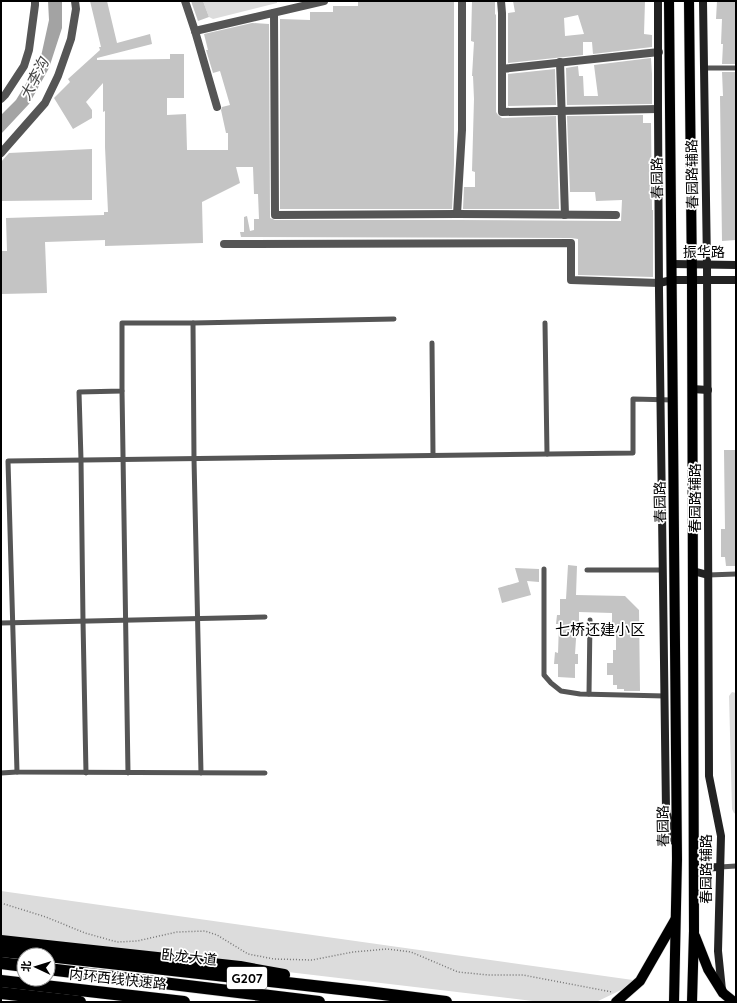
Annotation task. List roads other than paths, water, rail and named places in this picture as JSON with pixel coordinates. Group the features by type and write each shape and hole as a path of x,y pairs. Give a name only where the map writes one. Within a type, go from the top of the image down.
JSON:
{"highway":[{"path":"1,941 240,967 367,992"},
{"path":"1,951 16,953"},
{"name":"卧龙大道","path":"56,957 446,1002"},
{"path":"1,963 16,965"},
{"name":"内环西线快速路","path":"56,970 319,1002"},
{"name":"内环西线快速路","path":"1,981 184,1002"},
{"path":"1,993 80,1002"}],"main road":[{"name":"春园路","path":"670,1 677,851 674,1002"},
{"path":"689,1 692,265 694,868 692,1002"},
{"path":"616,1002 626,995 640,981 676,918"},
{"path":"694,931 708,969 723,993 734,1002"}],"street":[{"path":"1,99 24,66 29,50 35,1"},
{"path":"1,154 46,103 58,76 70,39 76,9 75,1"},
{"path":"185,1 217,107"},
{"path":"195,31 324,1"},
{"path":"457,214 462,130 462,1"},
{"path":"501,1 502,112 670,109"},
{"name":"春园路辅路","path":"658,1 659,283 666,810 677,851"},
{"name":"春园路辅路","path":"703,1 708,390 709,776 721,836 718,951 723,993"},
{"path":"274,13 276,215 616,215"},
{"path":"502,69 670,50"},
{"path":"560,62 565,215"},
{"path":"690,68 703,68"},
{"path":"659,215 671,210"},
{"path":"224,244 570,243 571,280 659,283"},
{"name":"振华路","path":"672,264 736,265"},
{"name":"振华路","path":"659,283 672,280 736,280"},
{"path":"692,389 708,390"},
{"path":"663,570 674,570"},
{"path":"693,571 708,575"},
{"path":"665,696 675,697"},
{"path":"694,868 720,867"}],"lane":[{"path":"703,68 736,68"},
{"path":"128,773 122,323 394,319"},
{"path":"193,323 194,459 201,773"},
{"path":"545,323 547,454"},
{"path":"432,343 433,455"},
{"path":"86,773 79,392 122,391"},
{"path":"17,772 8,461 633,453 633,399 673,400"},
{"path":"544,569 544,675 551,683 561,691 580,694 665,696"},
{"path":"587,570 663,570"},
{"path":"708,575 736,574"},
{"path":"1,623 265,617"},
{"path":"589,694 590,620"},
{"path":"1,773 265,773"},
{"path":"720,867 736,866"}],"water":[{"name":"大李沟","path":"48,1 62,1 62,28 49,68 29,104 1,134 1,115 16,100 40,61 49,20"}],"district":[{"name":"七桥还建小区","path":"600,629"}]}
